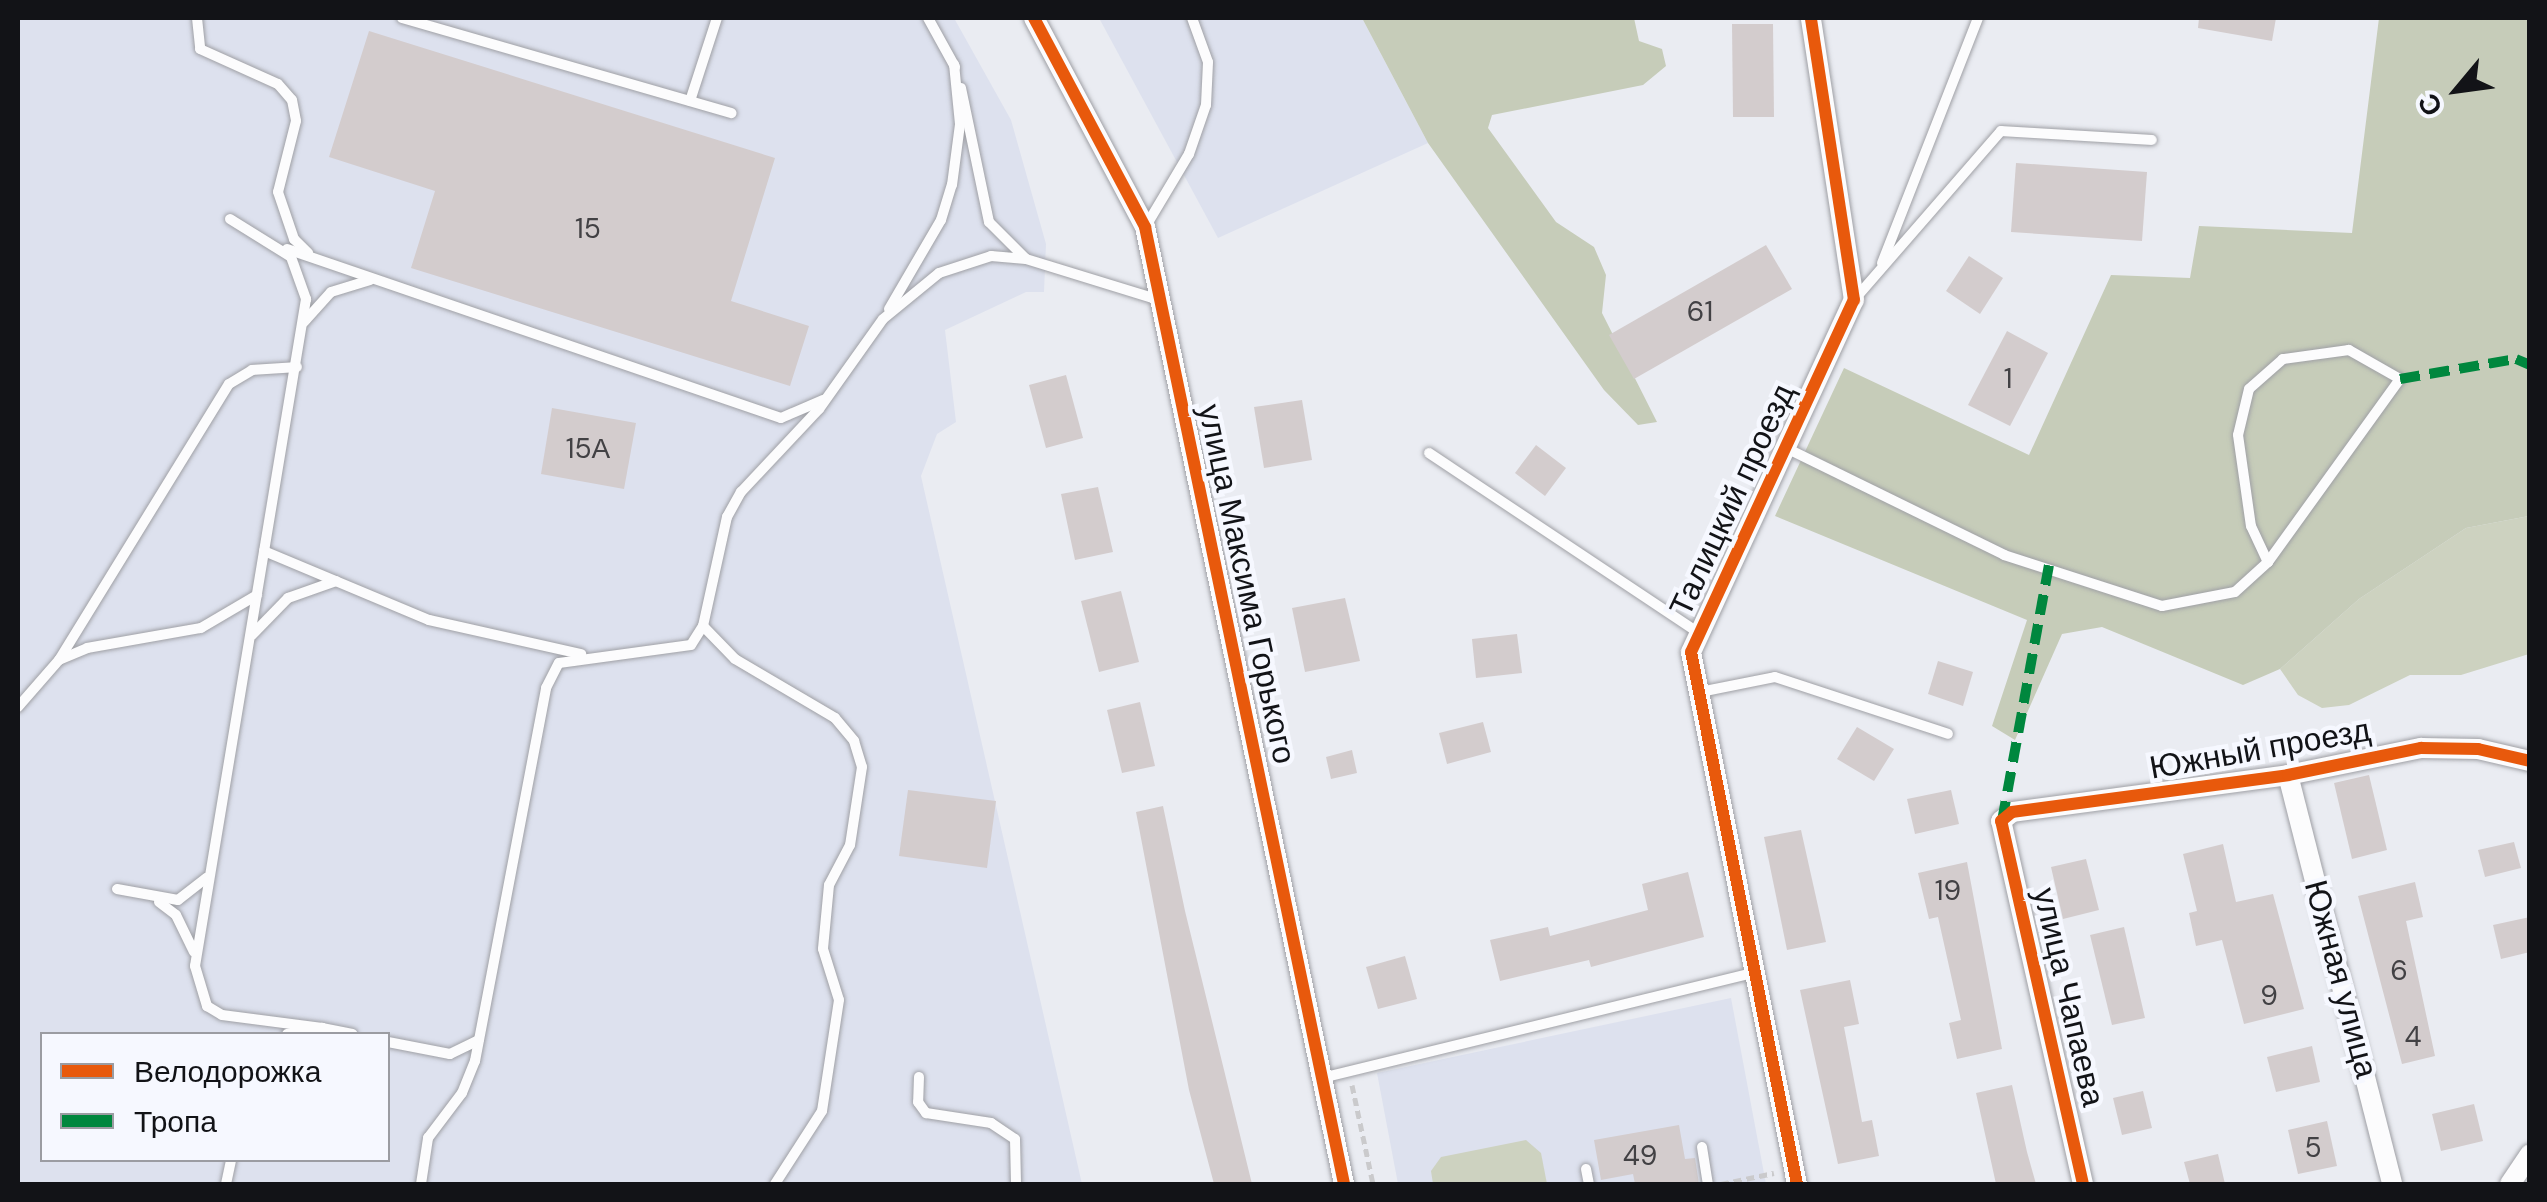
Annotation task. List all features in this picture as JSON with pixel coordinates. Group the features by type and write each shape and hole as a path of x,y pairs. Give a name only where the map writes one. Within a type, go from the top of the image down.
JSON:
{"street":[{"name":"улица Максима Горького","path":"1034,18 1145,227 1344,1184"},
{"path":"1811,18 1854,300"},
{"name":"Талицкий проезд","path":"1795,1176 1691,652 1854,300"},
{"name":"Южный проезд","path":"2002,821 2012,812 2288,774 2421,748 2478,749 2530,761"},
{"name":"Южная улица","path":"2288,774 2392,1184"},
{"name":"улица Чапаева","path":"2002,821 2083,1184"},
{"path":"2510,1184 2530,1154"}],"lane":[{"path":"196,18 200,49 278,84 292,100 296,121 278,192 294,239 312,258"},
{"path":"402,18 424,21 732,113"},
{"path":"690,101 717,18"},
{"path":"928,18 954,64 989,222 1026,259"},
{"path":"1145,227 1189,154 1206,105 1208,62 1192,18"},
{"path":"1878,273 1978,18"},
{"path":"421,1184 428,1138 462,1093 479,1040 546,688 558,662 587,655 666,652 691,645 703,626 727,516 741,492 827,398 883,319 941,220 952,185 960,124 954,64"},
{"path":"1854,300 2001,130 2152,140"},
{"path":"230,219 277,245 312,258 781,418 827,398"},
{"path":"277,245 304,282 304,323 196,956 199,991 222,1015 342,1032"},
{"path":"883,319 916,289 960,264 991,256 1026,259 1160,301"},
{"path":"304,323 331,292 378,280"},
{"path":"1786,448 2004,555 2162,606 2236,592 2268,562 2400,379 2349,350 2283,359 2250,389 2238,435 2251,526 2268,562"},
{"path":"18,707 59,660 229,384 252,370 297,367"},
{"path":"1429,454 1700,634"},
{"path":"264,551 480,636 587,655"},
{"path":"251,636 288,598 336,581"},
{"path":"59,660 87,648 202,628 258,594"},
{"path":"703,626 735,659 835,718 854,741 862,767 850,845 830,885 823,949 839,1000 822,1111 775,1184"},
{"path":"1698,692 1776,677 1948,734"},
{"path":"158,901 190,895 211,869"},
{"path":"117,889 158,901 176,916 196,956"},
{"path":"1322,1078 1752,973"},
{"path":"299,1032 322,1028"},
{"path":"390,1042 450,1054 479,1040"},
{"path":"919,1076 918,1102 926,1113 991,1123 1015,1139 1016,1184"},
{"path":"1702,1147 1708,1184"},
{"path":"1586,1169 1589,1184"}],"path":[{"path":"1349,1072 1374,1184"},
{"path":"1718,1184 1795,1176"}],"shaded area":[{"path":"18,18 954,18 1011,120 1046,244 1044,292 1026,292 945,330 956,422 937,434 921,476 1082,1184 18,1184"},
{"path":"1099,18 1362,18 1428,143 1218,238"},
{"path":"1731,998 1766,1184 1398,1184 1377,1073"}],"green space":[{"path":"1362,18 1634,18 1639,41 1662,49 1666,66 1643,85 1492,115 1488,128 1556,222 1594,247 1606,275 1602,313 1657,422 1638,425 1604,390 1428,143"},
{"path":"2379,18 2529,18 2529,516 2466,528 2359,599 2280,669 2243,685 2102,627 2062,634 2015,740 1992,726 2027,620 1775,516 1844,368 2029,455 2111,275 2190,278 2199,226 2352,233"},
{"path":"2529,516 2529,654 2461,675 2410,675 2349,705 2322,708 2298,695 2280,669 2359,599 2466,528"},
{"path":"1526,1140 1541,1153 1547,1184 1433,1184 1431,1171 1441,1157"}],"building":[{"path":"2199,18 2276,18 2272,41 2198,28"},
{"path":"1732,24 1773,24 1774,117 1733,117"},
{"path":"369,31 775,158 731,301 809,326 790,386 411,268 435,191 329,157"},
{"path":"2016,163 2147,172 2142,241 2011,232"},
{"path":"1766,245 1792,289 1634,379 1609,335"},
{"path":"1969,256 2003,278 1980,314 1946,291"},
{"path":"2007,331 2048,353 2010,426 1968,405"},
{"path":"1066,375 1083,438 1046,448 1029,385"},
{"path":"1302,400 1312,460 1264,468 1254,407"},
{"path":"552,408 636,423 624,489 541,474"},
{"path":"1536,445 1566,468 1545,496 1515,473"},
{"path":"1098,487 1113,552 1075,560 1061,494"},
{"path":"1121,591 1139,662 1099,672 1081,601"},
{"path":"1345,598 1360,661 1305,672 1292,608"},
{"path":"1517,634 1522,673 1476,678 1472,639"},
{"path":"1938,661 1973,672 1963,706 1928,694"},
{"path":"1140,702 1155,766 1122,773 1107,710"},
{"path":"1483,722 1491,752 1447,764 1439,733"},
{"path":"1857,727 1894,749 1874,781 1837,759"},
{"path":"1352,750 1357,773 1331,779 1326,757"},
{"path":"2369,775 2387,850 2352,859 2334,783"},
{"path":"908,790 996,801 987,868 899,856"},
{"path":"1951,790 1959,824 1915,834 1907,799"},
{"path":"1163,806 1252,1184 1214,1184 1189,1090 1136,812"},
{"path":"1801,830 1826,942 1787,950 1764,837"},
{"path":"2514,842 2521,868 2485,877 2478,850"},
{"path":"2223,844 2236,902 2273,894 2304,1009 2244,1024 2222,940 2196,946 2189,913 2197,911 2183,854"},
{"path":"2086,859 2099,910 2063,919 2051,867"},
{"path":"1967,862 2002,1049 1957,1059 1949,1023 1961,1020 1938,917 1929,919 1918,873"},
{"path":"1688,872 1704,937 1591,967 1589,960 1500,981 1490,940 1548,927 1550,936 1648,910 1642,884"},
{"path":"2415,882 2423,917 2406,921 2435,1056 2402,1064 2358,896"},
{"path":"2530,917 2530,952 2501,959 2493,925"},
{"path":"2124,927 2145,1018 2112,1025 2090,935"},
{"path":"1405,956 1417,999 1378,1009 1366,967"},
{"path":"1850,980 1859,1024 1844,1027 1862,1122 1872,1120 1879,1156 1838,1164 1800,990"},
{"path":"2312,1046 2320,1082 2276,1092 2267,1057"},
{"path":"2012,1085 2036,1184 1996,1184 1976,1093"},
{"path":"2143,1091 2152,1128 2122,1135 2113,1098"},
{"path":"2474,1104 2483,1141 2441,1151 2432,1114"},
{"path":"2327,1121 2337,1166 2298,1174 2288,1130"},
{"path":"1679,1125 1685,1159 1695,1158 1699,1184 1635,1184 1633,1174 1601,1180 1594,1140"},
{"path":"2218,1154 2225,1184 2190,1184 2184,1162"}],"marked path":[{"path":"2400,379 2516,359 2530,365"},
{"path":"2002,821 2049,565"}],"cycle path":[{"path":"1034,18 1145,227 1344,1184"},
{"path":"1797,1184 1691,652 1854,300 1811,18"},
{"path":"2083,1184 2001,821 2012,812 2288,775 2421,748 2478,749 2530,761"}]}
